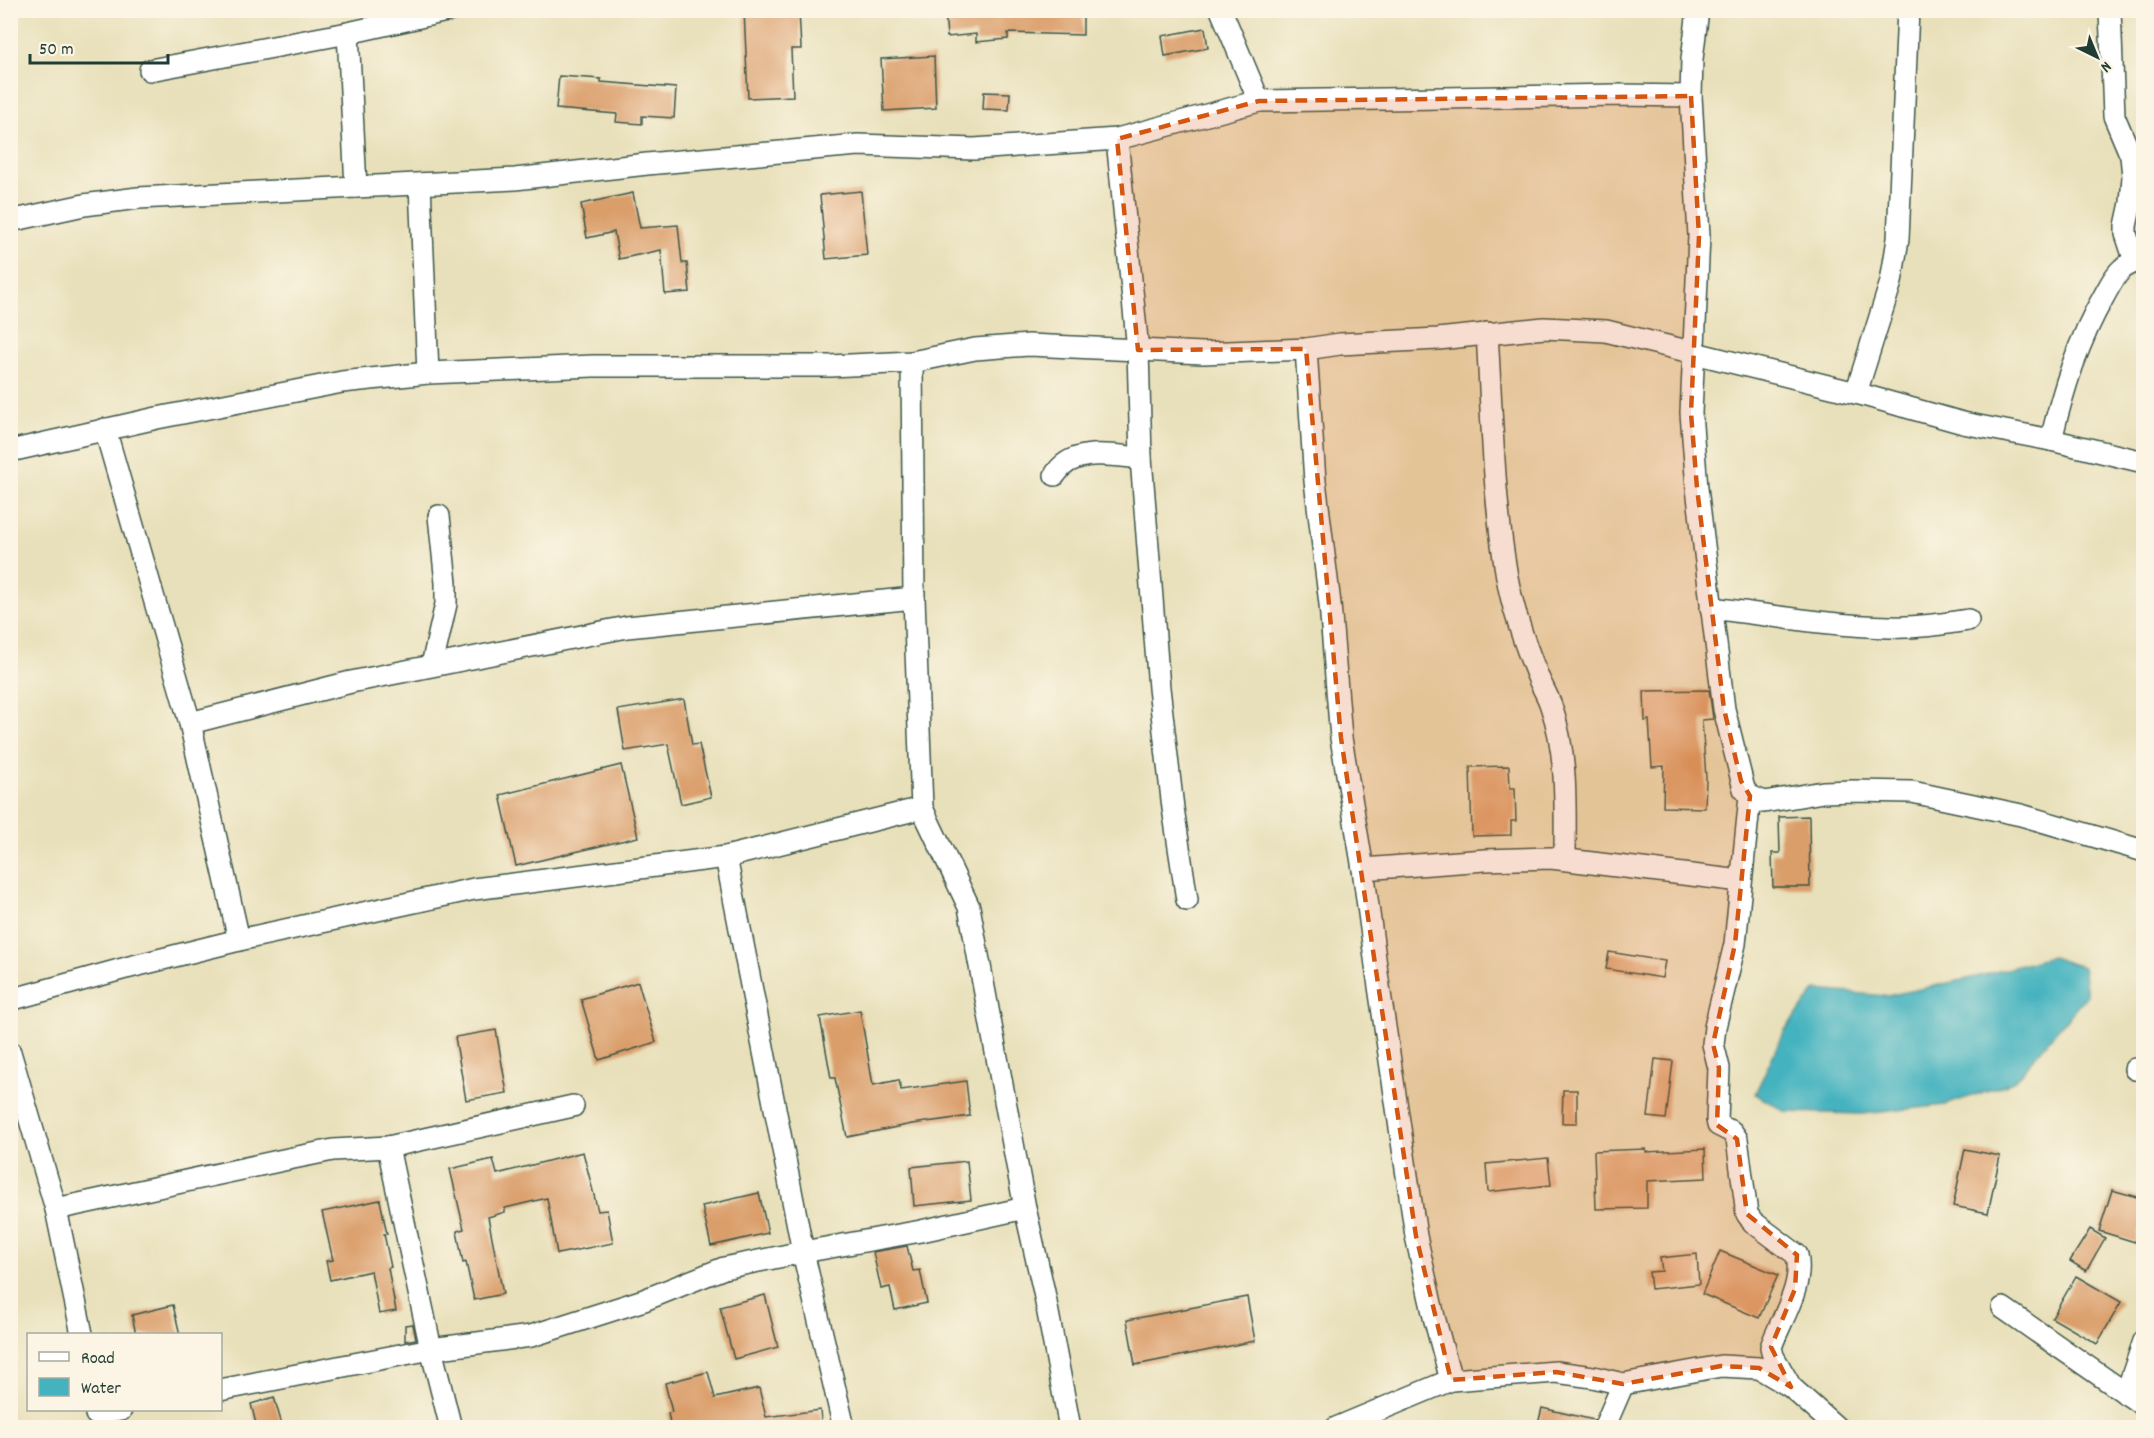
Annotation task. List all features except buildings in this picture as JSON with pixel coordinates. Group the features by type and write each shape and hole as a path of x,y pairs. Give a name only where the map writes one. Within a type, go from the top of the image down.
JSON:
{"street":[{"path":"150,70 348,33 451,10"},
{"path":"1221,10 1258,101"},
{"path":"1698,10 1692,59 1691,96 1699,236 1691,413 1711,608 1725,709 1741,781 1750,796 1764,802 1823,792 1912,792 2021,815 2144,851"},
{"path":"1856,393 1892,282 1898,239 1908,10"},
{"path":"2051,440 2061,398 2078,346 2114,279 2123,268 2139,260 2126,234 2133,176 2131,156 2114,116 2110,10"},
{"path":"348,33 356,188"},
{"path":"10,221 138,198 515,179 647,164 858,145 974,149 1117,139 1258,101 1617,95 1691,96"},
{"path":"1117,139 1138,350 1141,458 1159,688 1173,808 1187,900"},
{"path":"420,184 428,373"},
{"path":"10,451 105,429 342,382 428,373 593,366 830,366 912,362 975,349 1029,345 1203,353 1306,349 1340,344 1438,339 1544,328 1606,331 1856,393 1963,423 2051,440 2144,462"},
{"path":"1487,333 1496,486 1507,576 1515,615 1551,706 1557,733 1564,785 1565,859"},
{"path":"1306,349 1315,481 1330,604 1340,727 1416,1236 1451,1380"},
{"path":"912,362 914,598 922,808 969,907 1025,1208 1070,1428"},
{"path":"105,429 190,723 239,940"},
{"path":"1055,475 1060,466 1083,456 1141,458"},
{"path":"432,665 446,604 439,516"},
{"path":"190,723 351,682 627,627 914,598"},
{"path":"1711,608 1889,627 1922,627 1968,620"},
{"path":"1750,796 1735,944 1713,1044 1719,1068 1717,1120 1718,1125 1732,1132 1737,1139 1747,1214 1753,1222 1797,1255 1800,1265 1795,1289 1771,1347 1773,1356 1791,1387"},
{"path":"10,1000 239,940 474,889 726,856 922,808"},
{"path":"726,856 803,1252 844,1428"},
{"path":"1363,869 1485,860 1551,858 1741,881"},
{"path":"10,1052 56,1209 82,1333"},
{"path":"56,1209 333,1150 388,1147 573,1106"},
{"path":"388,1147 431,1349 451,1428"},
{"path":"222,1390 431,1349 531,1336 644,1300 724,1268 921,1231 1025,1208"},
{"path":"2003,1308 2135,1400 2144,1341"},
{"path":"1336,1428 1451,1380 1556,1372 1623,1384 1721,1366 1759,1368 1791,1387 1837,1428"},
{"path":"1604,1428 1623,1384"},
{"path":"96,1417 117,1411"}],"highlighted area":[{"path":"1691,96 1699,236 1691,413 1697,488 1724,709 1741,781 1750,796 1735,944 1713,1044 1719,1068 1717,1125 1737,1139 1747,1214 1797,1255 1795,1289 1771,1347 1791,1387 1759,1368 1721,1366 1623,1384 1556,1372 1451,1380 1416,1236 1341,738 1306,349 1138,350 1117,139 1259,101"}],"water":[{"path":"2051,957 2083,967 2087,995 2013,1082 1945,1105 1863,1114 1786,1112 1755,1094 1785,1030 1816,990 1887,996 1976,977"}]}
